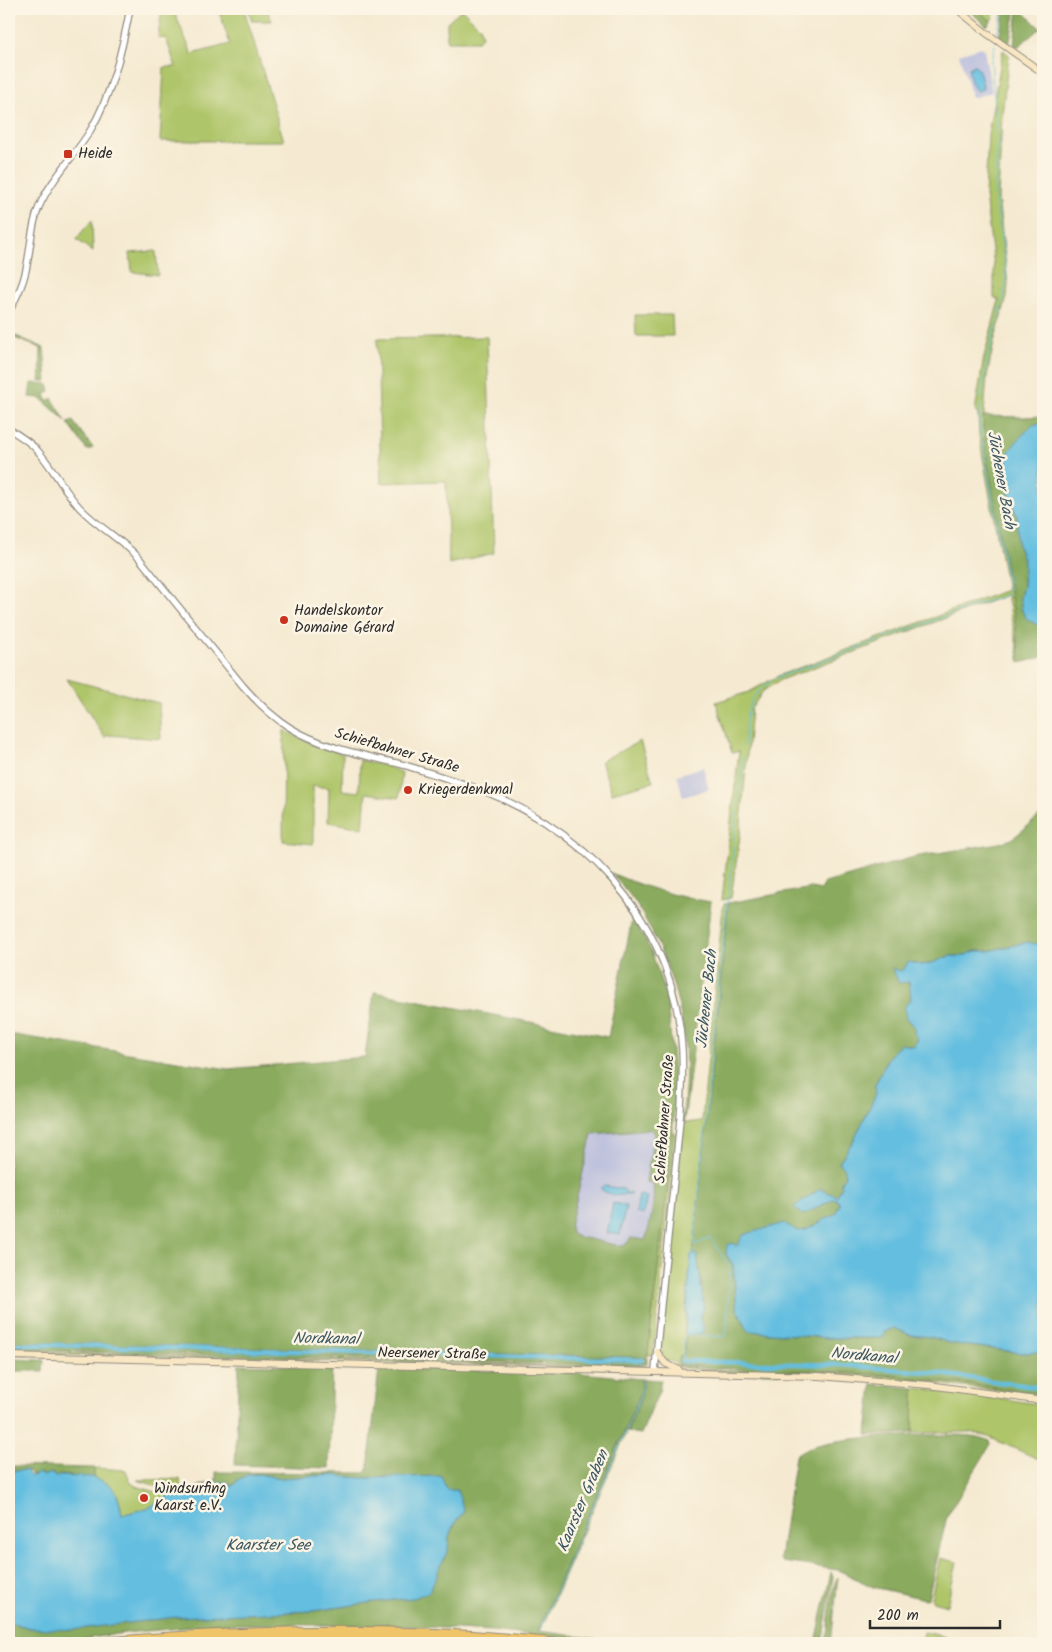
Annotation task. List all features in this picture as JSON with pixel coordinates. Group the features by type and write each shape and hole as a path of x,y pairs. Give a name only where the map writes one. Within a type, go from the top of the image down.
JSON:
{"highway":[{"path":"95,1643 213,1633 329,1630 454,1634 555,1643"},
{"path":"170,1643 262,1638 391,1639 467,1643"}],"main road":[{"path":"957,9 985,32 1043,73"},
{"path":"657,1352 668,1366 690,1373"},
{"name":"Neersener Straße","path":"9,1356 818,1376 974,1390 1043,1401"}],"street":[{"path":"9,312 17,297 25,274 32,232 38,210 47,192 77,150 98,116 119,60 130,9"},
{"name":"Schiefbahner Straße","path":"9,429 35,448 70,496 85,513 139,558 243,686 275,718 313,739 463,784 513,804 574,842 608,873 628,899 644,924 662,960 673,995 682,1048 682,1100 655,1372"}],"shaded area":[{"path":"981,47 984,50 992,92 972,98 959,54"},
{"path":"703,767 709,789 683,797 677,775"},
{"path":"650,1129 654,1133 646,1181 653,1183 654,1193 649,1230 645,1240 628,1242 625,1246 620,1246 575,1236 571,1233 570,1226 592,1134"}],"green space":[{"path":"162,9 173,9 192,54 230,44 218,9 244,9 284,141 160,141 164,67 176,67 166,39 158,37"},
{"path":"248,9 267,9 272,21 252,21"},
{"path":"462,9 480,27 482,37 477,41 447,41 447,22"},
{"path":"967,9 977,9 991,21 987,26"},
{"path":"977,9 996,9 991,21"},
{"path":"1005,9 1016,9 1009,45 999,37"},
{"path":"1018,9 1021,9 1040,28 1018,47 1014,45"},
{"path":"1003,50 1009,55 1002,115 998,198 1008,284 1007,297 994,342 987,376 983,428 1015,621 1020,663 1007,595 780,680 763,691 751,709 740,836 731,898 722,900 739,751 732,753 716,702 749,692 780,675 1007,590 979,435 978,415 975,411 984,357 999,300 994,298 994,266 985,196 988,134"},
{"path":"92,220 93,252 76,239"},
{"path":"156,251 158,275 132,272 130,253"},
{"path":"635,315 672,315 673,336 636,336"},
{"path":"9,333 44,348 47,381 40,381 41,348 9,336"},
{"path":"487,337 494,553 449,564 446,481 381,483 377,339"},
{"path":"31,383 48,384 50,391 45,395 48,401 52,398 66,421 40,398 29,397"},
{"path":"983,416 1043,416 1043,424 1031,426 1008,454 1008,463 1005,470 1007,473 1006,484 1017,517 1018,546 1024,562 1023,587 1020,597 1022,611 1027,619 1038,625 1043,632 1043,657 1020,663 1015,621 984,442"},
{"path":"73,421 93,448 87,450 68,423"},
{"path":"67,679 159,703 161,739 108,735 105,738"},
{"path":"284,730 314,745 343,754 342,790 359,792 360,760 390,767 402,774 399,798 366,793 363,828 328,822 329,788 313,786 313,844 283,841"},
{"path":"640,741 653,782 612,793 601,761"},
{"path":"1043,813 1043,943 1035,944 1028,942 989,951 975,951 964,956 949,956 930,964 921,965 908,962 904,969 899,971 908,982 910,988 911,998 906,1018 915,1030 917,1038 915,1046 900,1044 888,1058 875,1085 876,1094 855,1138 839,1164 845,1169 845,1176 841,1182 842,1186 837,1196 819,1207 836,1197 840,1203 835,1214 806,1230 737,1246 726,1254 733,1265 737,1309 749,1331 828,1338 883,1338 884,1332 894,1328 910,1335 932,1337 949,1343 1022,1353 1043,1352 1043,1395 887,1375 709,1368 678,1364 680,1355 684,1355 686,1334 702,1333 699,1317 704,1308 697,1256 693,1254 728,903 811,888 821,890 825,883 914,857 999,843 1012,839"},
{"path":"611,873 660,891 711,902 684,1123 682,1122 686,1065 685,1046 683,1027 674,988 661,951 643,916 633,899"},
{"path":"728,903 693,1254 691,1255 684,1333 686,1334 684,1355 680,1356 678,1364 666,1360 661,1355 660,1343 682,1126 684,1126 684,1123 702,1121 723,908 724,904"},
{"path":"633,918 651,950 667,1000 675,1080 672,1149 647,1359 637,1357 9,1342 9,1034 228,1069 365,1057 374,992 608,1037","holes":["650,1129 654,1134 646,1182 653,1183 653,1204 645,1240 631,1238 625,1245 620,1246 575,1236 571,1233 570,1226 592,1134"]},
{"path":"672,1129 676,1135 655,1338 653,1355 648,1355 672,1149"},
{"path":"9,1342 637,1357 647,1359 647,1361 9,1346"},
{"path":"9,1346 647,1361 647,1364 558,1364 9,1350"},
{"path":"9,1352 646,1367 557,1367 9,1354"},
{"path":"9,1359 44,1360 43,1371 9,1371"},
{"path":"239,1364 332,1367 329,1468 235,1465"},
{"path":"675,1365 710,1370 818,1372 887,1376 991,1388 1043,1398 876,1378 801,1373 710,1371"},
{"path":"379,1368 581,1373 641,1379 641,1392 538,1631 596,1639 595,1642 490,1631 409,1626 228,1624 125,1633 56,1643 9,1643 9,1622 30,1628 177,1617 313,1611 414,1598 429,1591 448,1550 452,1528 464,1511 447,1490 387,1477 362,1478 330,1475 282,1478 258,1474 248,1475 238,1480 233,1486 209,1484 194,1491 189,1490 216,1480 216,1472 365,1473 368,1469"},
{"path":"641,1379 644,1379 641,1398 540,1632 538,1631 641,1392"},
{"path":"644,1379 661,1380 659,1391 641,1434 627,1432 641,1398"},
{"path":"872,1384 914,1388 913,1433 867,1435"},
{"path":"914,1388 980,1395 1043,1405 1043,1461 984,1435 970,1432 913,1433"},
{"path":"964,1435 979,1438 990,1441 991,1444 947,1516 928,1598 925,1599 873,1587 838,1570 782,1562 780,1559 795,1456 806,1449 843,1440 891,1436"},
{"path":"9,1466 94,1468 94,1478 59,1475 55,1477 52,1473 43,1476 41,1473 33,1475 26,1470 9,1471"},
{"path":"94,1468 126,1470 128,1481 136,1486 160,1493 163,1488 137,1480 180,1479 181,1495 170,1495 150,1507 122,1515 118,1496 107,1484 94,1478"},
{"path":"940,1558 957,1562 947,1605 933,1601 931,1598"},
{"path":"831,1572 833,1577 822,1643 816,1643"},
{"path":"838,1577 831,1643 826,1643 832,1598"},
{"path":"923,1632 973,1643 932,1643 921,1641"}],"water":[{"path":"975,65 980,73 983,86 983,89 977,91 972,84 969,71 969,68"},
{"path":"1035,424 1043,424 1043,632 1038,625 1027,619 1022,611 1020,597 1023,587 1024,562 1018,546 1017,517 1006,484 1007,473 1005,470 1008,454 1024,433"},
{"path":"1028,942 1035,944 1043,943 1043,1352 1022,1353 949,1343 932,1337 910,1335 894,1328 884,1332 883,1338 828,1338 749,1331 737,1309 733,1265 726,1254 727,1245 733,1243 737,1246 743,1235 784,1223 798,1231 806,1230 835,1214 840,1204 835,1198 803,1215 794,1207 820,1189 837,1196 845,1176 845,1169 839,1164 840,1161 855,1138 876,1094 875,1085 888,1058 900,1044 914,1046 918,1039 914,1033 915,1028 906,1018 904,1008 911,998 909,982 899,983 892,968 899,971 904,969 908,962 921,965 930,964 949,956 964,956 975,951 989,951"},
{"path":"601,1187 623,1189 626,1193 631,1192 630,1196 626,1194 609,1194 601,1189"},
{"path":"639,1195 647,1197 643,1215 636,1213"},
{"path":"613,1203 626,1206 620,1235 607,1233"},
{"path":"691,1255 697,1255 704,1308 699,1317 704,1328 702,1333 685,1334"},
{"name":"Kaarster See","path":"26,1470 30,1476 38,1473 43,1476 50,1473 56,1477 74,1477 79,1475 82,1477 92,1477 104,1482 116,1492 122,1515 150,1507 170,1495 190,1493 209,1484 219,1482 229,1482 229,1486 233,1486 238,1480 248,1475 258,1474 282,1478 330,1475 362,1478 441,1476 447,1490 457,1490 464,1511 452,1528 448,1550 429,1592 414,1598 313,1611 177,1617 71,1630 30,1628 9,1622 9,1471"}],"waterway":[{"name":"Jüchener Bach","path":"997,35 1003,9"},
{"name":"Jüchener Bach","path":"744,747 749,707 758,692 776,678 981,603 1005,596 1009,591 979,421 988,356 1006,282 995,197 998,136 991,61 995,45"},
{"name":"Jüchener Bach","path":"711,1238 694,1245 743,756"},
{"path":"685,1334 726,1337 730,1267 712,1240"},
{"name":"Jüchener Bach","path":"693,1249 693,1254"},
{"name":"Jüchener Bach","path":"682,1361 684,1338"},
{"name":"Nordkanal","path":"9,1344 642,1360"},
{"name":"Nordkanal","path":"682,1361 841,1365 926,1372 1043,1388"},
{"name":"Kaarster Graben","path":"539,1631 640,1398 643,1380"}],"place":[{"name":"Heide","path":"68,154"},
{"name":"Handelskontor Domaine Gérard","path":"284,620"},
{"name":"Kriegerdenkmal","path":"408,790"},
{"name":"Windsurfing Kaarst e.V.","path":"144,1498"}]}
